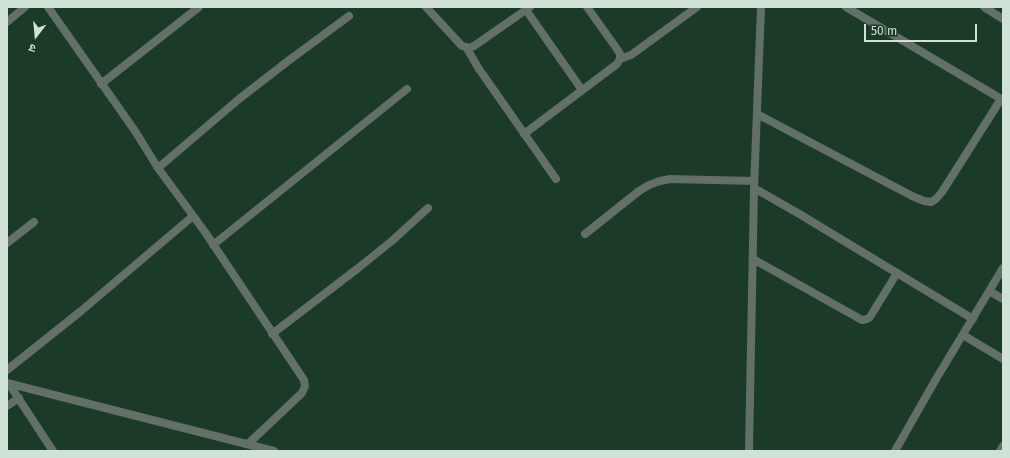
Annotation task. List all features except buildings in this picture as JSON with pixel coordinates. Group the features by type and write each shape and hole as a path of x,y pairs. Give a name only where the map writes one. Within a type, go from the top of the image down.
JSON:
{"street":[{"path":"7,22 25,7"},
{"path":"48,7 135,131 158,168 213,245 304,380 305,386 302,393 248,444"},
{"path":"101,84 200,7"},
{"path":"426,7 458,42 466,47 479,69 556,179"},
{"path":"587,7 617,49 620,54 620,60"},
{"path":"524,134 617,64 620,60 631,55 697,7"},
{"path":"749,451 754,185 761,7"},
{"path":"984,7 1003,19"},
{"path":"466,47 469,48 474,46 528,8 582,90"},
{"path":"757,114 912,196 931,202 936,199 1002,99 852,8"},
{"path":"158,168 239,99 288,60 349,16"},
{"path":"213,245 407,89"},
{"path":"585,234 639,190 660,181 670,179 754,185 973,319"},
{"path":"272,334 393,240 428,208"},
{"path":"7,370 81,312 193,216"},
{"path":"7,243 34,222"},
{"path":"753,259 862,320 867,319 870,316 897,273"},
{"path":"895,451 1003,268"},
{"path":"989,291 1003,299"},
{"path":"963,335 1003,359"},
{"path":"8,383 274,451"},
{"path":"8,383 53,451"},
{"path":"7,406 19,398"},
{"path":"1000,451 1003,446"}]}
